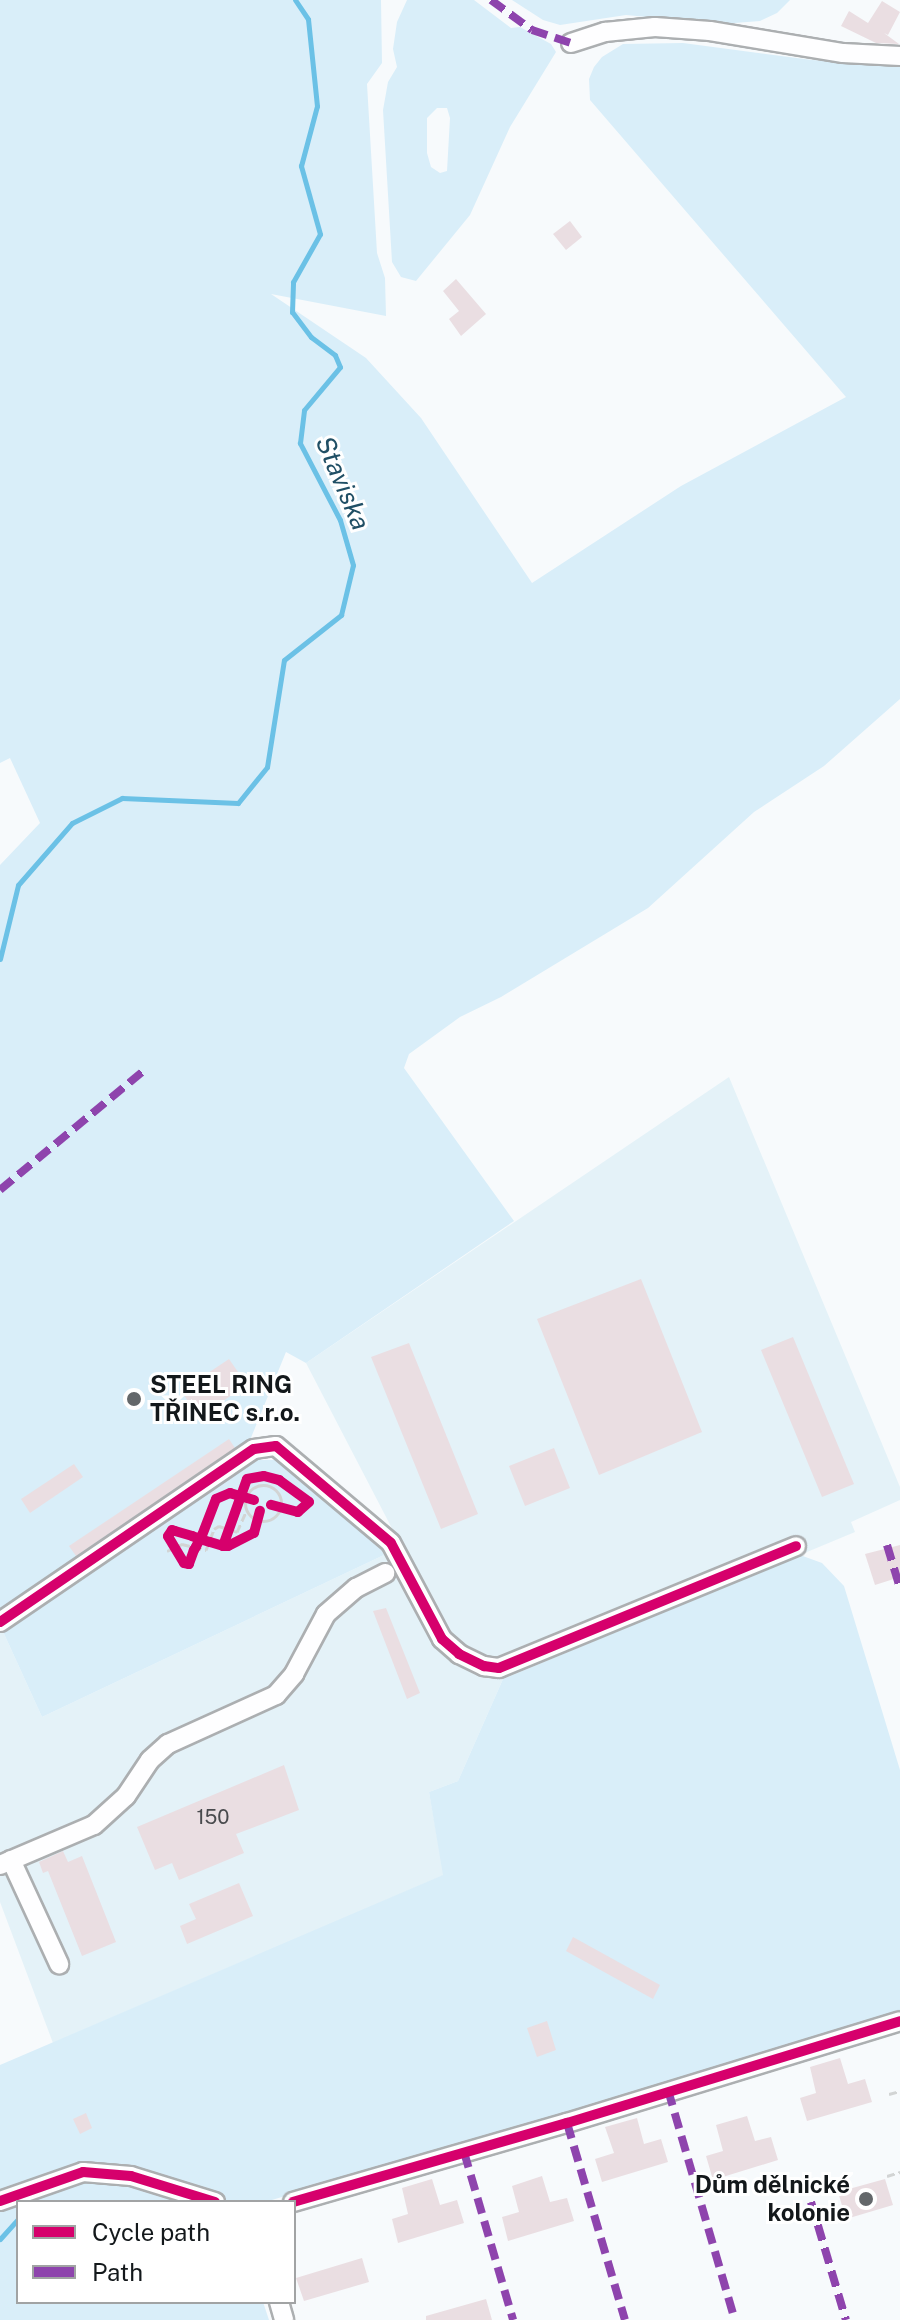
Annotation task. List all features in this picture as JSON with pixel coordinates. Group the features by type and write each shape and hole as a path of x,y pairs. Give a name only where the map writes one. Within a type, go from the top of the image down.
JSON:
{"street":[{"path":"571,43 605,32 655,27 710,31 843,53 900,56"},
{"path":"0,1622 254,1449 276,1446 391,1543 442,1639 459,1654 484,1666 499,1668 796,1546"},
{"path":"59,1964 6,1863 94,1825 126,1796 150,1760 168,1744 276,1695 294,1674 326,1614 356,1588 385,1573"},
{"path":"296,2201 567,2123 900,2021"},
{"path":"0,2201 83,2172 131,2176 209,2200"}],"path":[{"path":"173,1551 171,1534 223,1546 253,1492 286,1484"},
{"path":"230,1545 281,1509 253,1492"},
{"path":"234,1525 246,1512 253,1492"},
{"path":"253,1492 255,1526"},
{"path":"246,1512 255,1526"},
{"path":"190,1562 202,1543 209,1514 234,1525 255,1526"},
{"path":"173,1551 182,1544 202,1543"},
{"path":"889,2094 900,2091"},
{"path":"887,2176 900,2172"}],"shaded area":[{"path":"0,0 381,0 382,63 367,84 377,253 385,278 386,316 271,294 366,358 421,418 532,583 681,486 846,397 590,100 589,79 594,67 602,57 623,44 683,43 812,60 900,65 900,699 824,766 754,812 648,908 501,997 460,1017 409,1054 404,1068 514,1221 306,1363 286,1352 248,1445 261,1460 279,1460 378,1542 384,1555 42,1717 0,1625 0,865 40,823 10,758 0,763"},
{"path":"407,0 474,0 511,28 520,27 551,44 556,52 510,127 470,215 416,281 401,277 392,262 383,110 388,82 397,67 393,49 397,22","holes":["437,108 447,108 450,118 447,171 440,173 431,167 427,153 427,118"]},
{"path":"512,0 790,0 777,13 760,21 722,24 626,15 560,25 543,20"},
{"path":"729,1077 900,1487 900,1500 851,1522 855,1532 503,1679 458,1781 429,1792 444,1875 53,2043 0,1902 0,1625 42,1717 384,1555 382,1549 398,1540 306,1363"},
{"path":"800,1555 822,1563 844,1586 900,1770 900,2014 272,2200 16,2200 16,2304 264,2304 269,2320 0,2320 0,2065 443,1875 429,1792 458,1781 503,1679"}],"building":[{"path":"882,1 900,12 888,35 884,33 899,44 876,43 841,26 849,11 868,23"},
{"path":"570,221 582,237 566,250 553,234"},
{"path":"456,279 486,314 461,336 449,319 459,311 443,291"},
{"path":"641,1279 702,1432 599,1475 537,1319"},
{"path":"793,1337 854,1484 822,1497 761,1350"},
{"path":"409,1343 478,1514 441,1529 371,1357"},
{"path":"229,1359 247,1385 199,1417 181,1391"},
{"path":"229,1439 235,1448 76,1556 69,1546"},
{"path":"554,1448 570,1488 525,1506 509,1466"},
{"path":"74,1464 83,1477 30,1513 21,1499"},
{"path":"900,1545 900,1577 875,1585 865,1554"},
{"path":"386,1608 420,1693 407,1699 373,1611"},
{"path":"284,1765 299,1810 236,1834 244,1853 179,1880 172,1863 155,1870 137,1827"},
{"path":"63,1851 68,1862 82,1856 116,1942 82,1956 48,1871 43,1873 39,1862"},
{"path":"239,1883 253,1916 187,1944 180,1926 196,1919 189,1904"},
{"path":"573,1937 660,1985 653,1999 566,1951"},
{"path":"547,2021 556,2050 537,2057 527,2028"},
{"path":"840,2058 848,2084 865,2079 872,2102 807,2121 800,2098 816,2093 810,2067"},
{"path":"86,2113 92,2128 80,2134 73,2119"},
{"path":"747,2116 755,2141 771,2137 778,2160 713,2180 706,2156 723,2151 716,2125"},
{"path":"637,2118 644,2144 661,2139 668,2162 602,2182 595,2159 614,2153 605,2127"},
{"path":"542,2176 550,2202 567,2198 574,2221 508,2241 502,2217 519,2212 512,2186"},
{"path":"432,2179 440,2205 457,2200 464,2223 398,2243 392,2219 408,2214 402,2188"},
{"name":"Dům dělnické kolonie","path":"885,2179 893,2205 846,2219 838,2192"},
{"path":"362,2258 369,2282 304,2301 296,2278"},
{"path":"486,2299 492,2320 426,2320 426,2316"}],"waterway":[{"name":"Staviska","path":"0,959 18,885 72,823 122,798 238,803 267,767 284,660 341,615 353,565 340,520 300,443 304,410 340,367 335,355 311,337 292,312 293,282 320,234 301,166 317,106 308,19 295,0"},
{"path":"0,2239 16,2221"}],"marked path":[{"path":"491,0 532,30 571,43"},
{"path":"0,1190 147,1068"},
{"path":"887,1545 900,1588"},
{"path":"668,2090 735,2320"},
{"path":"567,2123 625,2320"},
{"path":"464,2152 513,2320"},
{"path":"811,2202 846,2320"}],"cycle path":[{"path":"0,1622 254,1449 276,1446 391,1543 442,1639 459,1654 484,1666 499,1668 796,1546"},
{"path":"223,1546 247,1479 264,1476 279,1480 309,1502 298,1512 271,1505"},
{"path":"254,1500 230,1493 216,1499 202,1535 196,1547 194,1550 189,1564 184,1563 168,1536 172,1530 192,1536 200,1539 210,1542 223,1546 228,1546 254,1533 260,1511"},
{"path":"296,2201 567,2123 900,2021"},
{"path":"0,2201 83,2172 131,2176 209,2200"}],"place":[{"name":"STEEL RING TŘINEC s.r.o.","path":"134,1399"},
{"name":"Dům dělnické kolonie","path":"866,2199"}]}
